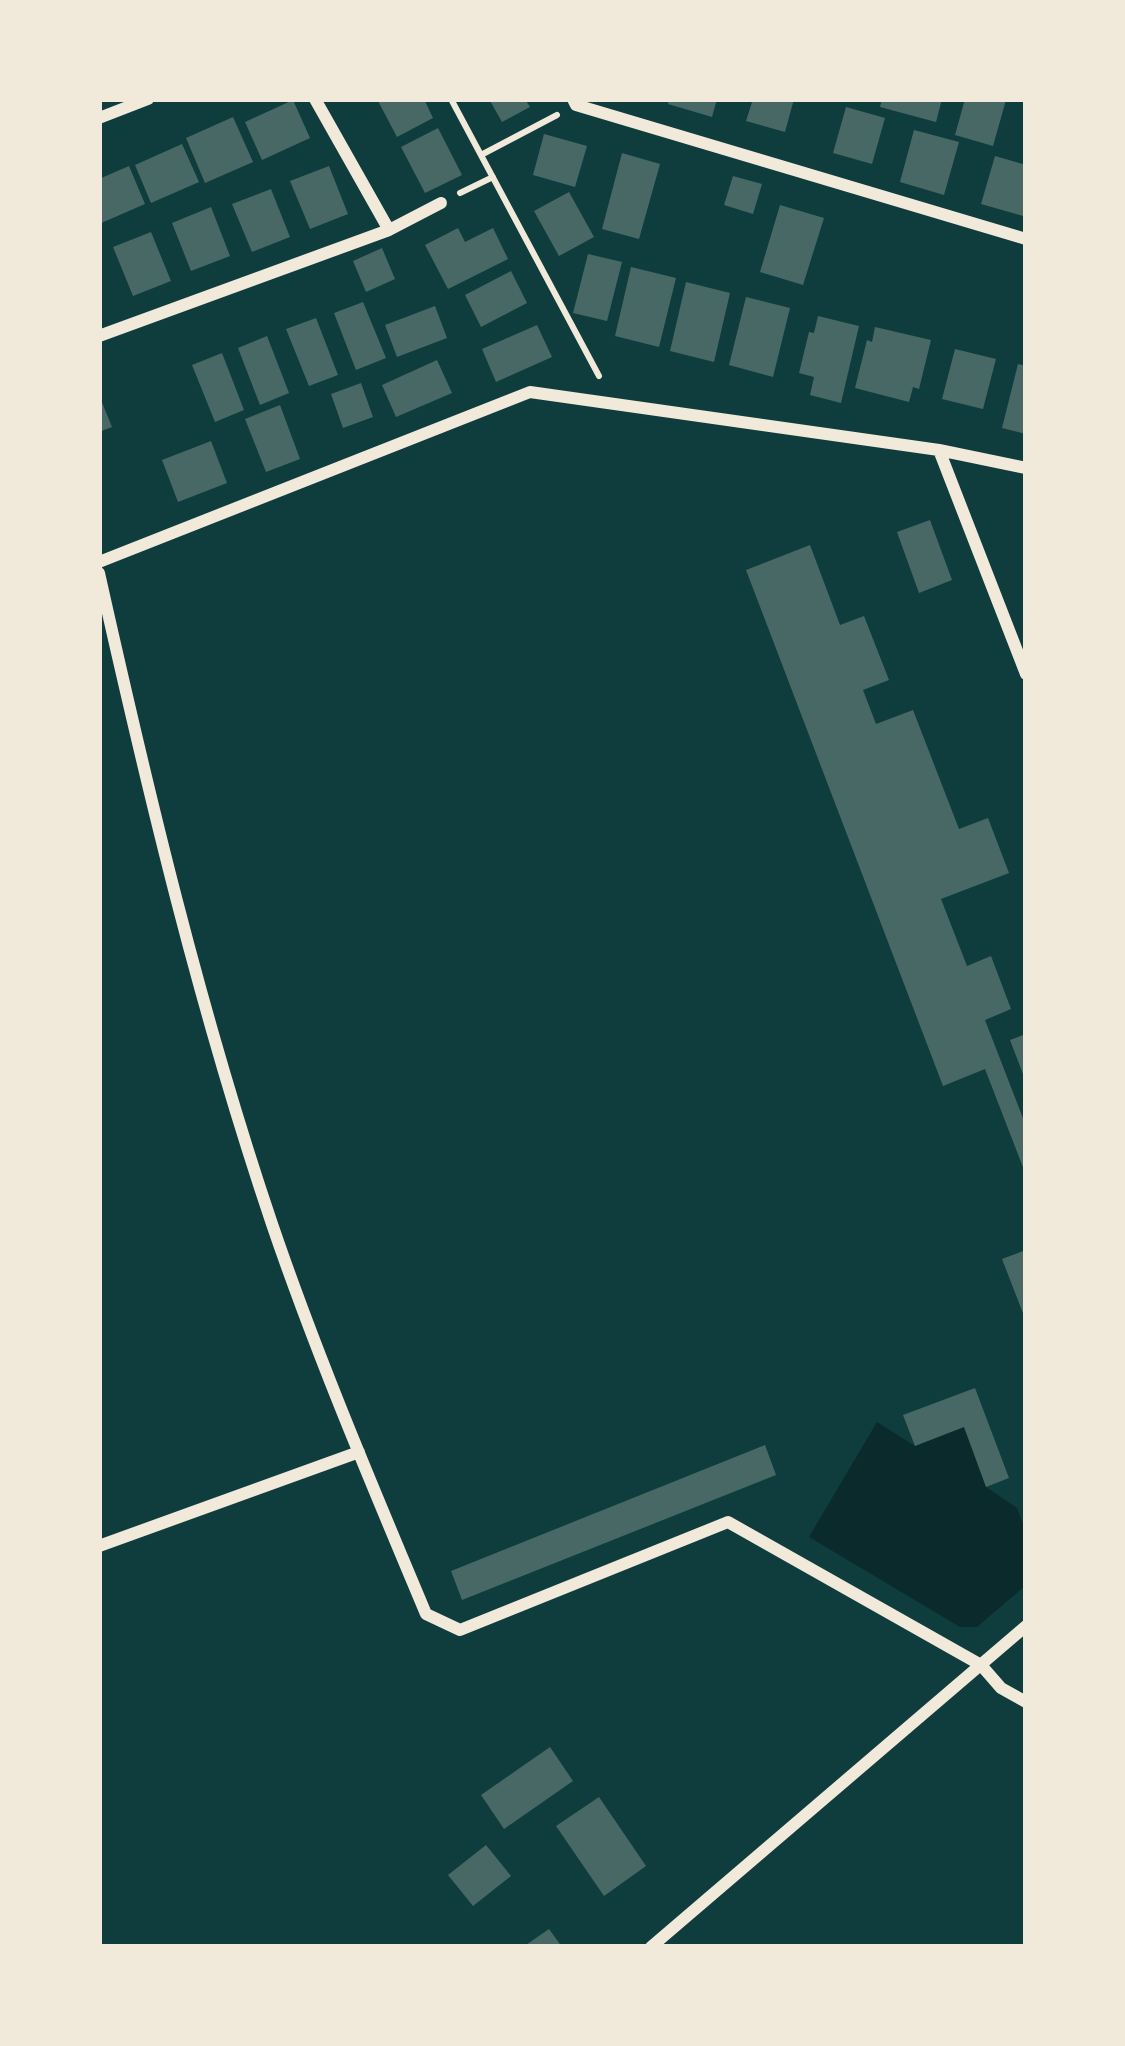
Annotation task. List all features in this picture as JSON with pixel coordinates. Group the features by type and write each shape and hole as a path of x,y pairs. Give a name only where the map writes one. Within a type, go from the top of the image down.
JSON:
{"street":[{"path":"99,118 148,99"},
{"path":"315,99 388,230"},
{"path":"574,102 1026,239"},
{"path":"99,336 388,230 441,203"},
{"path":"99,562 530,392 938,450 1026,468"},
{"path":"938,450 1026,674"},
{"path":"99,573 160,846 272,1223 425,1614 460,1630 728,1522 981,1665 1001,1688 1026,1702"},
{"path":"99,1546 359,1452"},
{"path":"650,1947 1026,1626"}],"path":[{"path":"451,99 614,404"},
{"path":"481,154 574,102"},
{"path":"441,203 493,177"}],"water":[{"path":"877,1422 915,1446 964,1427 986,1487 1017,1508 1026,1532 1026,1585 977,1627 960,1627 809,1537"}],"building":[{"path":"377,99 424,99 433,118 397,137"},
{"path":"489,99 525,99 530,107 502,122"},
{"path":"669,99 717,99 712,117 668,104"},
{"path":"753,99 794,99 785,132 746,121"},
{"path":"882,99 942,99 936,122 880,107"},
{"path":"965,99 1006,100 993,146 955,135"},
{"path":"293,100 310,138 262,160 245,122"},
{"path":"846,107 885,118 872,164 833,153"},
{"path":"233,117 253,162 205,183 186,138"},
{"path":"438,128 462,175 425,193 401,147"},
{"path":"914,130 959,142 944,195 900,182"},
{"path":"544,134 587,146 575,187 533,175"},
{"path":"182,144 199,182 151,203 135,165"},
{"path":"622,153 660,164 639,239 602,229"},
{"path":"995,156 1026,165 1023,216 981,204"},
{"path":"129,166 145,204 99,224 99,179"},
{"path":"329,166 348,214 310,229 290,181"},
{"path":"733,176 762,184 753,214 724,205"},
{"path":"271,189 290,237 252,252 232,204"},
{"path":"569,192 594,237 559,256 534,211"},
{"path":"780,205 824,218 803,285 760,272"},
{"path":"211,207 230,256 191,271 172,223"},
{"path":"458,228 465,242 493,228 508,259 448,289 425,245"},
{"path":"151,232 171,281 133,296 113,247"},
{"path":"382,248 395,279 366,292 353,261"},
{"path":"588,254 622,262 607,321 573,313"},
{"path":"631,267 676,278 659,347 615,336"},
{"path":"511,271 527,303 481,327 465,295"},
{"path":"686,282 730,293 714,362 670,351"},
{"path":"746,297 790,308 773,377 729,365"},
{"path":"363,302 386,358 356,370 334,313"},
{"path":"435,306 447,338 397,357 385,325"},
{"path":"818,316 859,326 841,403 810,395 814,377 799,373"},
{"path":"316,318 338,375 309,386 286,329"},
{"path":"537,325 552,357 496,382 482,349"},
{"path":"875,327 931,340 919,389 913,387 909,402 855,388"},
{"path":"267,336 289,393 260,405 238,348"},
{"path":"955,349 996,359 983,409 942,399"},
{"path":"222,353 244,410 215,422 192,365"},
{"path":"437,360 452,393 396,417 382,385"},
{"path":"1018,364 1026,366 1026,434 1002,428"},
{"path":"361,383 373,417 343,428 331,394"},
{"path":"99,395 112,427 99,432"},
{"path":"280,405 300,459 266,472 245,419"},
{"path":"211,441 227,483 178,502 162,460"},
{"path":"930,520 952,580 919,593 897,532"},
{"path":"810,545 840,625 864,616 889,680 863,690 876,724 913,710 959,829 988,818 1009,873 941,899 967,966 991,956 1011,1009 985,1020 1026,1126 1026,1175 985,1069 943,1086 746,570"},
{"path":"1026,1034 1026,1082 1010,1040"},
{"path":"1026,1250 1026,1321 1002,1259"},
{"path":"975,1388 1009,1478 986,1487 964,1427 915,1446 903,1415"},
{"path":"765,1445 776,1475 462,1600 451,1571"},
{"path":"550,1747 573,1781 504,1829 481,1795"},
{"path":"599,1797 646,1866 604,1896 556,1826"},
{"path":"486,1845 511,1876 473,1906 448,1875"},
{"path":"549,1929 562,1947 523,1947"}]}
